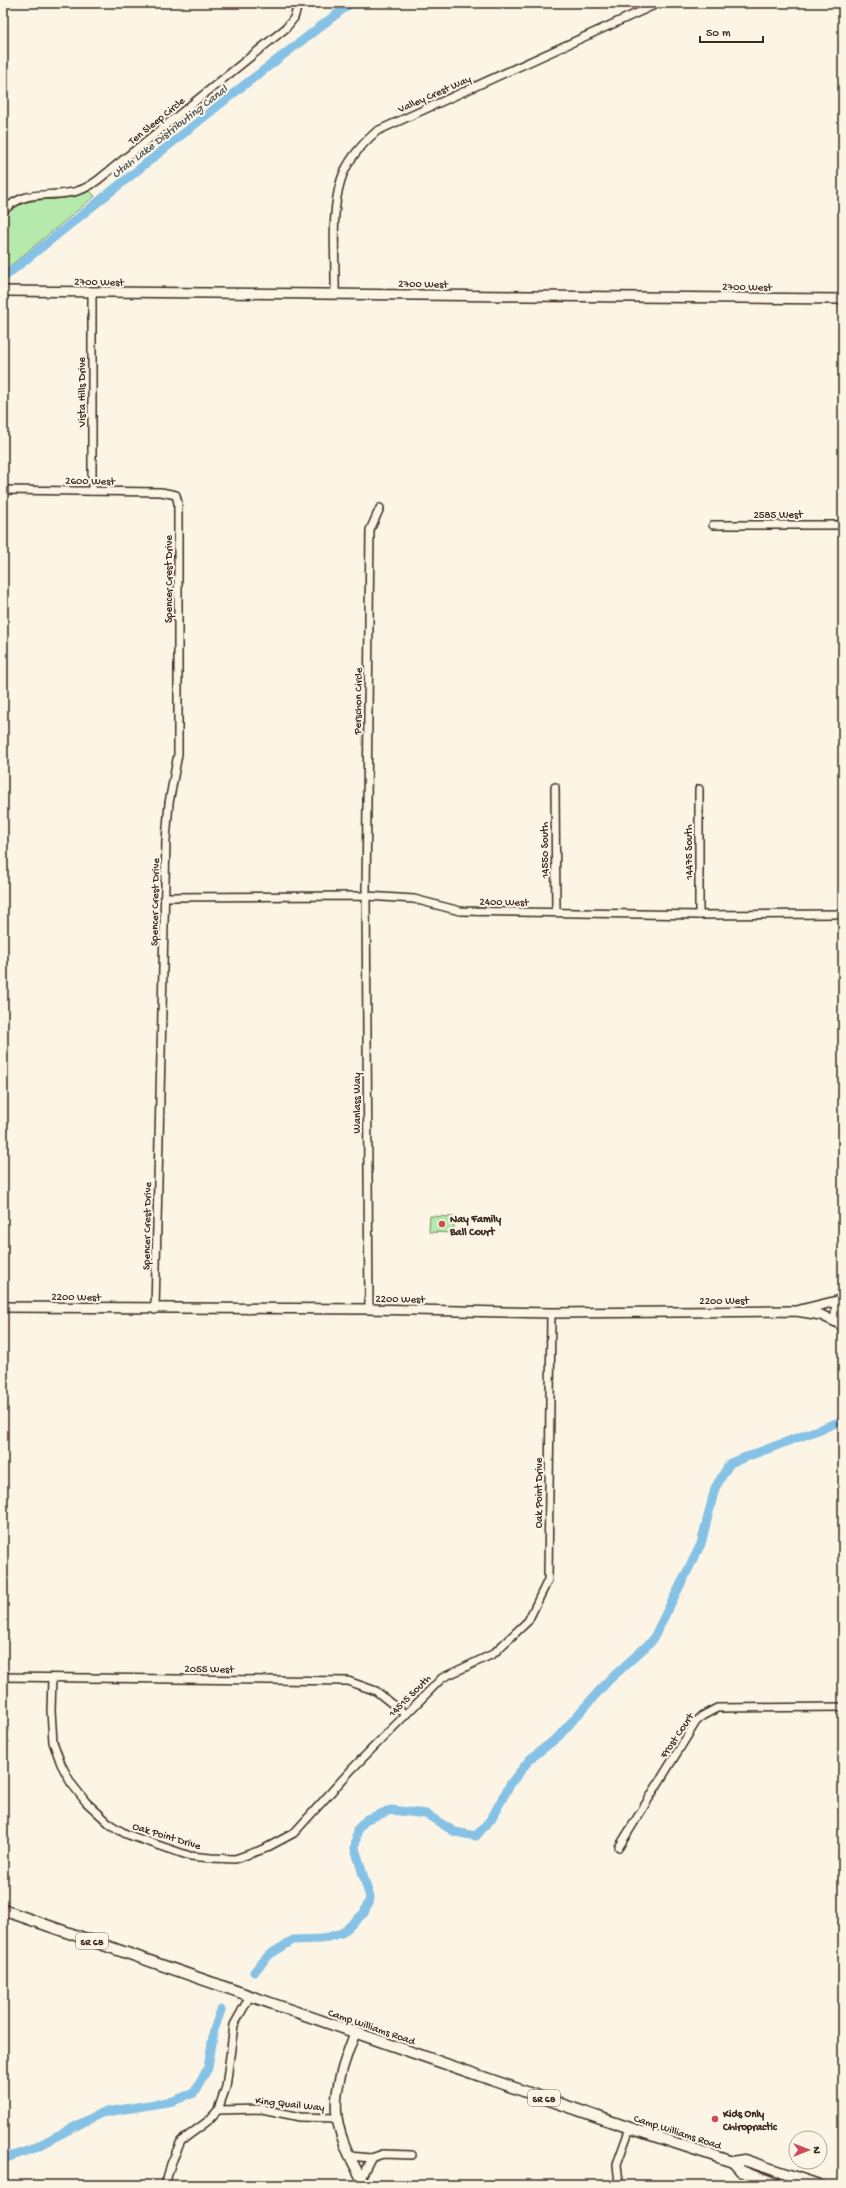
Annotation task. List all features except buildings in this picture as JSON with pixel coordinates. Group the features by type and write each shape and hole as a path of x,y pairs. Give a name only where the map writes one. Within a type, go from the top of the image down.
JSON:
{"main road":[{"name":"Camp Williams Road","path":"3,1910 630,2128 733,2162 744,2160 819,2185"},
{"name":"Camp Williams Road","path":"733,2162 740,2171 776,2185"}],"street":[{"name":"Valley Crest Way","path":"335,294 337,202 341,180 354,156 377,131 659,3"},
{"name":"Ten Sleep Circle","path":"3,211 29,196 79,191 98,180 286,28 294,18 298,5"},
{"name":"2700 West","path":"3,291 843,299"},
{"name":"Vista Hills Drive","path":"92,293 92,491"},
{"name":"2600 West","path":"3,490 157,492 176,495"},
{"name":"Spencer Crest Drive","path":"155,1310 166,897 166,840 169,803 178,754 179,520 176,495"},
{"name":"Perschon Circle","path":"366,896 370,530 380,508"},
{"name":"2585 West","path":"713,524 843,525"},
{"name":"14550 South","path":"555,787 556,912"},
{"name":"14475 South","path":"699,789 699,915"},
{"name":"2400 West","path":"166,897 366,896 414,899 460,911 699,915 843,914"},
{"name":"Wanlass Way","path":"366,896 369,1309"},
{"name":"2200 West","path":"796,1311 842,1299"},
{"path":"842,1299 836,1312 842,1327"},
{"name":"2200 West","path":"3,1307 155,1310 369,1309 551,1313 796,1311 821,1315 842,1327"},
{"name":"Oak Point Drive","path":"493,1654 528,1621 548,1580 551,1313"},
{"name":"14515 South","path":"352,1769 442,1678 493,1654"},
{"name":"2055 West","path":"3,1677 348,1681 376,1691 406,1714"},
{"name":"Oak Point Drive","path":"52,1678 50,1711 53,1742 71,1783 86,1802 110,1825 126,1834 190,1856 235,1859 264,1849 294,1833 352,1769"},
{"name":"Frost Court","path":"619,1847 696,1722 702,1716 717,1708 843,1707"},
{"path":"165,2185 171,2164 181,2142 208,2121 218,2110 226,2087 234,2025 250,1996"},
{"path":"355,2032 338,2084 336,2118 349,2156 363,2181"},
{"name":"King Quail Way","path":"218,2110 262,2109 300,2117 336,2118"},
{"path":"619,2185 617,2164 630,2128"},
{"path":"349,2156 371,2158 383,2154 412,2155"},
{"path":"363,2181 371,2158"}],"green space":[{"path":"90,191 95,196 3,272 3,217 17,206 25,203 68,197"},
{"name":"Nay Family Ball Court","path":"430,1216 454,1217 454,1233 429,1232"}],"waterway":[{"name":"Utah Lake Distributing Canal","path":"3,278 239,89 351,3"},
{"path":"254,1972 269,1955 293,1940 321,1939 342,1933 364,1913 370,1898 355,1848 357,1830 367,1819 391,1810 426,1814 455,1832 476,1836 491,1819 511,1783 530,1759 558,1737 608,1681 652,1641 701,1544 715,1488 730,1463 839,1422"},
{"path":"3,2159 30,2150 101,2113 173,2101 194,2093 208,2068 214,2030 221,2010"}],"place":[{"name":"Nay Family Ball Court","path":"442,1224"},
{"name":"Kids Only Chiropractic","path":"715,2119"}]}
